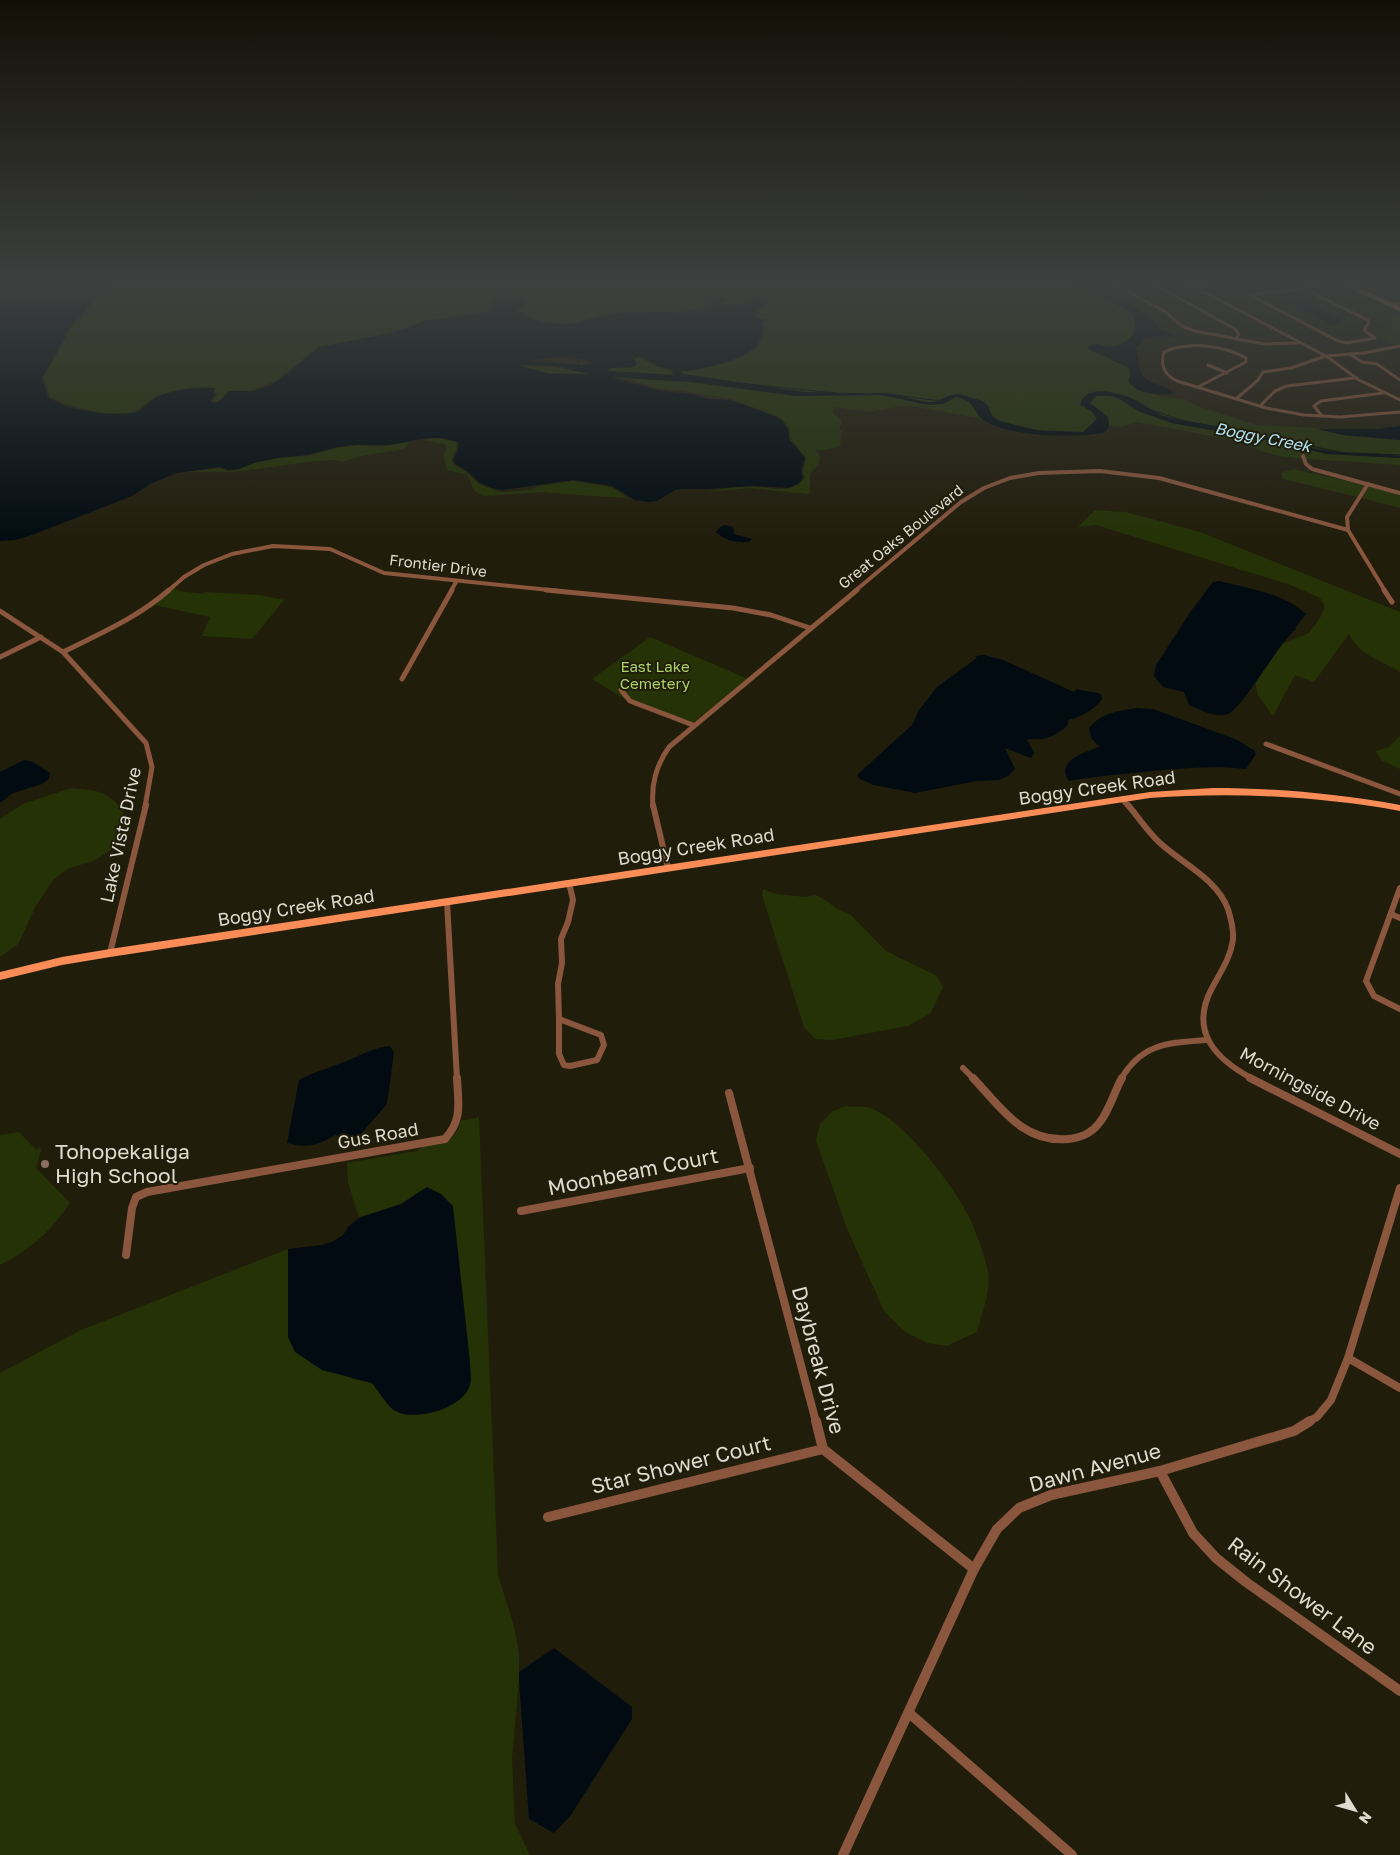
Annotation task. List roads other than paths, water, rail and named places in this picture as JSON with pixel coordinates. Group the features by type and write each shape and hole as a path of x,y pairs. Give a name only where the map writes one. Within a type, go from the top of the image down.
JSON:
{"main road":[{"name":"Boggy Creek Road","path":"0,976 62,961 110,953 1122,799 1182,792 1256,790 1318,795 1400,808"}],"street":[{"path":"1166,371 1167,375 1176,380 1198,388 1294,414 1363,416 1400,412"},
{"path":"1221,371 1227,373"},
{"path":"1198,388 1231,371"},
{"path":"1236,399 1258,380 1263,372 1273,371"},
{"path":"1242,400 1266,375 1288,371"},
{"path":"1345,371 1355,378 1400,400"},
{"path":"1386,371 1400,380"},
{"path":"1261,405 1275,391 1287,386 1355,378"},
{"path":"1322,416 1314,406 1325,400 1384,393"},
{"path":"1303,456 1306,464 1312,469 1400,493"},
{"name":"Great Oaks Boulevard","path":"668,868 653,805 652,790 657,766 669,747 965,499 993,485 1030,475 1063,471 1097,471 1158,478 1348,530"},
{"path":"1368,484 1347,518 1348,530 1392,602"},
{"name":"Frontier Drive","path":"63,652 137,615 194,570 218,559 249,550 273,546 330,549 384,573 456,582 733,608 771,615 810,628"},
{"path":"402,679 456,582"},
{"name":"Lake Vista Drive","path":"0,611 63,652 146,743 152,754 153,766 149,792 110,953"},
{"path":"0,656 41,637"},
{"path":"621,690 630,701 693,725"},
{"path":"1266,744 1400,794"},
{"path":"963,1068 979,1081 1007,1116 1022,1128 1051,1140 1073,1141 1094,1131 1136,1057 1148,1050 1163,1045 1206,1040 1202,1029 1202,1014 1205,1002 1232,948 1234,932 1230,915 1213,885 1194,868 1160,843 1122,799"},
{"path":"558,1019 601,1035 604,1044 597,1060 570,1066 564,1065 559,1054 558,1019 558,984 562,963 561,939 568,922 573,900 570,883"},
{"path":"1400,888 1366,981 1367,986 1380,1000 1400,1009"},
{"name":"Gus Road","path":"126,1255 132,1208 136,1197 147,1192 446,1139 455,1128 459,1113 447,902"},
{"path":"1391,914 1400,918"},
{"name":"Morningside Drive","path":"1206,1040 1230,1065 1249,1077 1400,1154"},
{"name":"Daybreak Drive","path":"730,1093 823,1449 974,1569"},
{"name":"Moonbeam Court","path":"521,1211 750,1168"},
{"name":"Dawn Avenue","path":"843,1855 974,1569 997,1529 1019,1508 1051,1496 1160,1471 1294,1431 1317,1418 1331,1400 1348,1358 1400,1188"},
{"path":"1348,1358 1400,1388"},
{"name":"Star Shower Court","path":"548,1517 823,1449"},
{"name":"Rain Shower Lane","path":"1160,1471 1193,1533 1216,1558 1246,1582 1400,1691"},
{"path":"909,1713 1072,1855"}],"water":[{"path":"0,371 46,371 42,377 48,397 63,405 79,410 123,414 137,412 162,395 192,389 215,388 213,393 216,394 210,401 213,403 217,402 230,391 253,391 269,386 291,371 537,371 548,374 588,374 574,371 607,371 605,373 608,371 673,375 672,371 683,371 679,371 683,374 804,392 891,394 925,402 935,402 951,395 959,394 983,401 988,406 992,416 1000,421 1035,430 1083,432 1097,419 1092,411 1080,405 1083,398 1089,394 1105,391 1131,398 1159,414 1182,421 1238,430 1316,449 1400,456 1400,458 1327,454 1267,440 1172,423 1138,411 1118,398 1110,396 1096,396 1090,403 1108,417 1109,427 1104,433 1060,436 1026,433 996,426 981,418 968,401 956,397 943,404 929,405 881,395 797,396 691,382 610,377 662,391 691,394 709,399 730,400 782,420 788,429 789,439 805,458 801,470 803,478 798,484 788,488 753,486 675,490 657,501 649,502 635,500 612,486 573,480 502,490 480,483 467,471 455,464 453,460 458,449 458,442 441,438 427,438 390,445 337,447 307,455 277,458 254,463 238,469 228,470 220,467 177,473 152,483 132,496 15,540 0,541"},
{"path":"1129,371 1140,371 1149,381 1165,387 1174,393 1155,394 1142,391 1131,385 1128,381"},
{"path":"1400,426 1400,440 1343,435 1317,429 1376,429"},
{"path":"725,525 733,527 734,534 752,539 749,542 740,542 723,538 716,532"},
{"path":"1219,581 1276,596 1306,614 1241,702 1233,711 1226,715 1207,713 1189,705 1184,692 1163,687 1154,676 1156,665 1191,611 1213,582"},
{"path":"984,655 1003,660 1074,692 1077,689 1101,694 1102,699 1087,712 1068,720 1068,724 1063,729 1050,737 1027,740 1034,753 1031,758 1005,748 1015,769 1008,776 999,780 977,781 915,793 874,785 860,779 857,775 912,725 919,710 937,687 977,658 975,656"},
{"path":"1136,708 1153,709 1235,739 1254,750 1256,754 1246,769 1207,767 1069,781 1065,774 1069,763 1081,754 1100,747 1091,738 1089,728 1104,716"},
{"path":"24,760 33,762 50,773 49,779 42,784 13,793 0,803 0,772"},
{"path":"390,1046 394,1052 387,1104 361,1134 348,1140 335,1135 323,1142 312,1145 287,1143 299,1080 370,1051"},
{"path":"427,1187 441,1194 453,1206 471,1380 466,1393 459,1400 438,1410 416,1415 394,1410 372,1383 322,1370 295,1352 288,1337 288,1249 322,1245 334,1241 343,1235 349,1226 359,1218 401,1204"},
{"path":"554,1648 632,1707 632,1719 571,1815 554,1833 529,1819 519,1672"}],"waterway":[{"name":"Boggy Creek","path":"590,371 606,373"},
{"name":"Boggy Creek","path":"748,384 835,393"},
{"name":"Boggy Creek","path":"872,393 890,394"},
{"name":"Boggy Creek","path":"895,395 940,401"},
{"name":"Boggy Creek","path":"1148,409 1181,420 1257,435"},
{"name":"Boggy Creek","path":"1281,440 1340,452"},
{"name":"Boggy Creek","path":"1353,453 1400,455"}],"place":[{"name":"Tohopekaliga High School","path":"45,1164"}],"park label":[{"name":"East Lake Cemetery","path":"655,676"}]}
